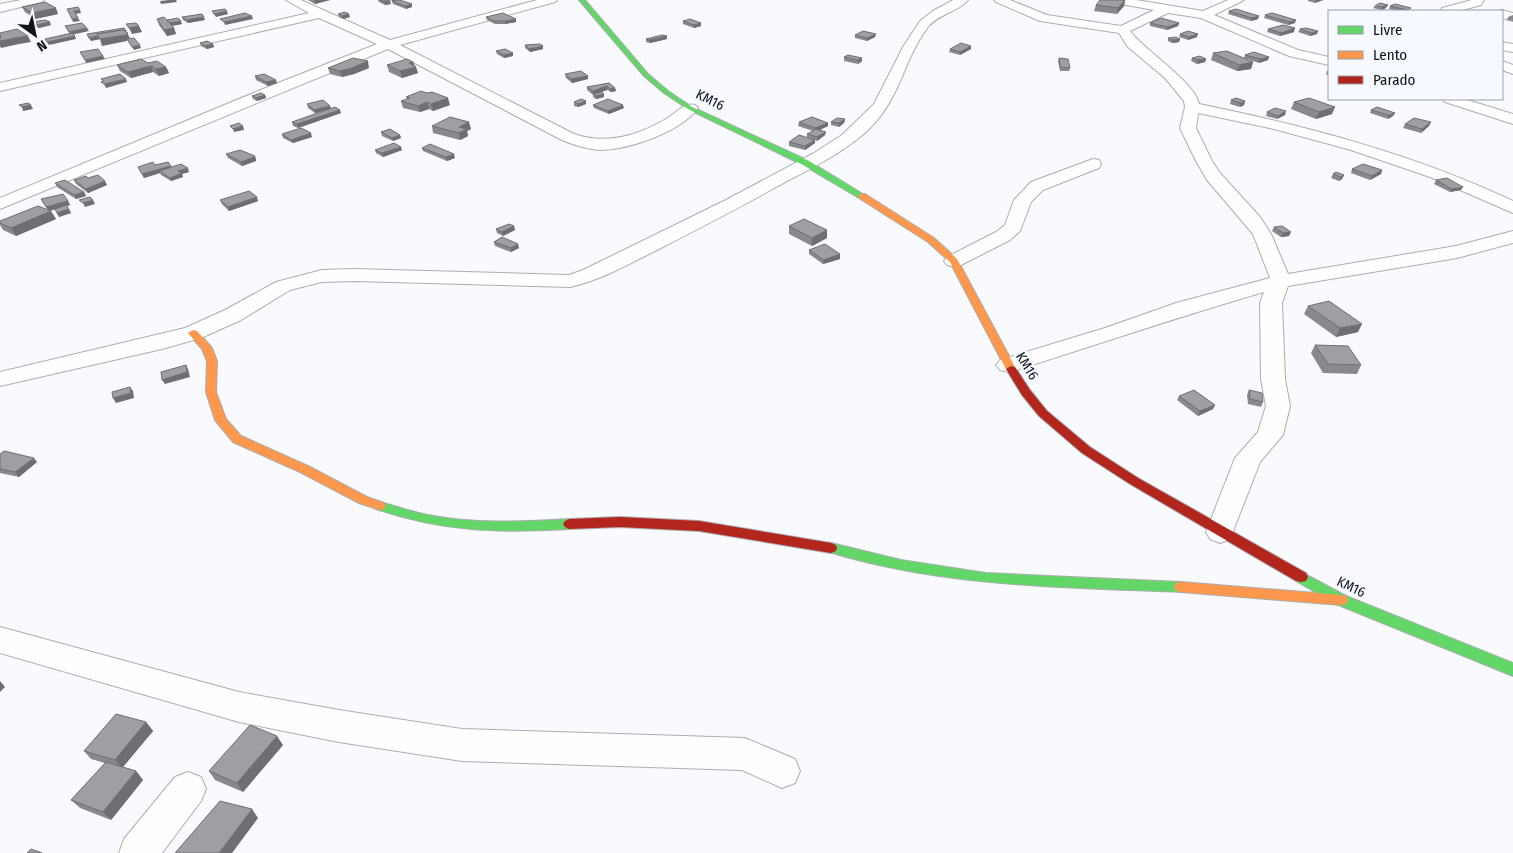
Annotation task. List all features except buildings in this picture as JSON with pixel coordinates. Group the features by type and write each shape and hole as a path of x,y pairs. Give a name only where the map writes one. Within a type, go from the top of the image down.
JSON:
{"street":[{"path":"0,8 38,0"},
{"path":"292,0 389,44 568,137 584,143 602,145 631,139 683,117 690,108"},
{"path":"0,204 268,92 389,44 551,0"},
{"name":"KM16","path":"582,0 646,74 666,92 690,108 806,163 898,217 931,240 954,261 1020,385 1040,411 1075,441 1122,474 1341,600 1513,670"},
{"path":"0,378 162,342 193,333 234,315 283,286 322,276 570,281 593,274 684,229 806,163 858,131 874,115 886,99 902,60 923,25 929,19 962,0"},
{"path":"1000,0 1044,18 1123,30 1168,8"},
{"path":"1115,0 1204,15 1294,53 1328,62"},
{"path":"1204,15 1238,0"},
{"path":"1451,10 1476,5"},
{"path":"0,72 3,86 320,14"},
{"path":"1123,30 1132,44 1170,75 1191,100 1192,106 1188,128 1204,161 1213,176 1253,221 1262,234 1281,281"},
{"path":"1453,100 1513,119"},
{"path":"1192,106 1282,125 1355,145 1447,176 1513,208"},
{"path":"954,261 1003,236 1013,227 1024,200 1037,186 1093,164"},
{"path":"1008,365 1113,333 1184,308 1281,281 1457,252 1513,237"},
{"path":"1220,532 1248,458 1270,435 1278,406 1273,379 1271,303 1281,281"},
{"path":"193,333 207,348 212,361 211,392 221,420 237,439 304,469 363,500 398,513 427,520 446,524 494,528 620,522 700,526 817,544 901,565 986,578 1217,589 1341,600"},
{"path":"0,640 238,707 339,726 462,745 744,754 782,771"},
{"path":"138,853 188,789"}],"traffic: fast":[{"path":"582,0 646,75 666,92 690,108 806,163 862,196"},
{"path":"380,506 427,520 473,526 569,524"},
{"path":"831,548 901,565 986,578 1181,587"},
{"path":"1301,577 1341,600 1513,670"}],"traffic: slow":[{"path":"862,196 931,240 954,261 1011,369"},
{"path":"193,333 207,348 212,361 211,392 221,420 237,439 304,469 363,500 380,506"},
{"path":"1181,587 1341,600"}],"traffic: jam":[{"path":"1011,369 1043,414 1086,450 1134,481 1301,577"},
{"path":"569,524 620,522 699,526 831,548"}]}
